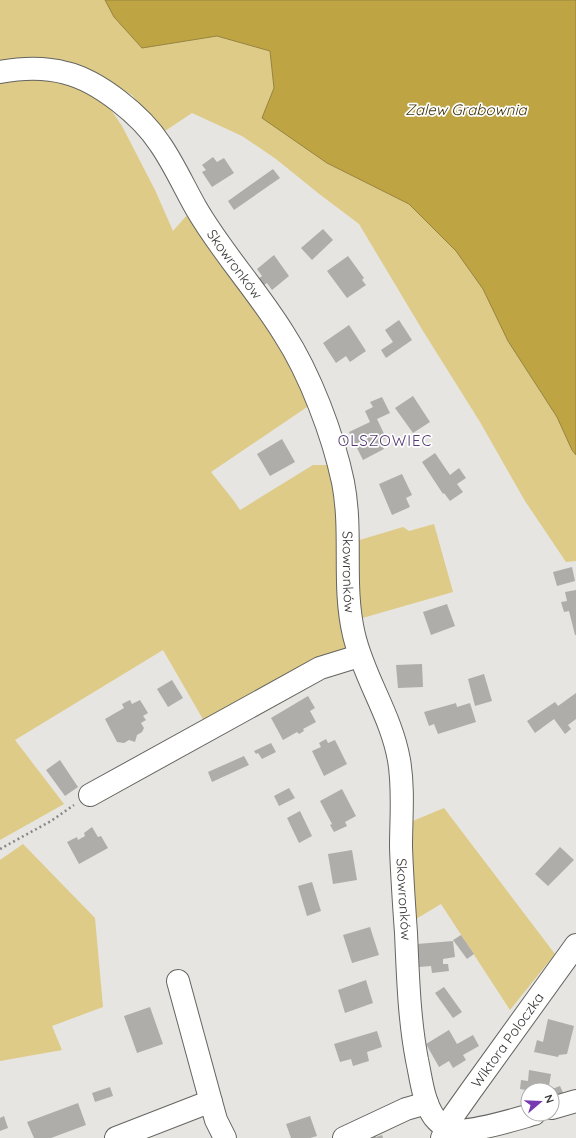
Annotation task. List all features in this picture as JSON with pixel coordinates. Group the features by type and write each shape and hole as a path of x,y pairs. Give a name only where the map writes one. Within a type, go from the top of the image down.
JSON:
{"street":[{"name":"Skowronków","path":"0,72 35,68 69,73 121,102 149,129 159,141 222,250 286,335 311,386 335,450 343,482 348,526 350,610 353,631 359,656 384,712 396,749 401,771 402,849 409,1003 416,1054 427,1103 444,1133"},
{"path":"90,795 320,668 359,656"},
{"name":"Wiktora Poloczka","path":"444,1133 470,1092 576,945"},
{"path":"178,981 216,1120 225,1138"},
{"path":"560,1106 576,1101"},
{"path":"116,1138 211,1102"},
{"path":"344,1138 399,1112 427,1103"},
{"path":"444,1133 498,1125 520,1118"}],"path":[{"path":"0,849 51,821 90,795"}],"shaded area":[{"path":"0,0 105,0 114,17 142,48 217,36 270,51 274,88 327,163 409,204 456,251 483,289 508,341 557,417 572,450 576,455 576,561 566,562 525,501 480,422 359,224 276,159 242,136 192,113 162,133 132,95 114,86 96,73 67,61 9,62 0,64"},
{"path":"27,74 75,84 109,107 122,126 155,190 173,231 188,214 290,355 310,405 211,472 240,510 313,465 329,465 337,488 349,646 346,652 204,721 163,650 15,740 64,804 0,840 0,78"},
{"path":"434,524 453,592 359,619 353,542 403,527 409,531"},
{"path":"444,808 555,954 510,1010 441,904 411,922 408,823"},
{"path":"23,844 95,918 103,1007 52,1026 62,1050 0,1061 0,860"}],"water":[{"name":"Zalew Grabownia","path":"105,0 576,0 576,455 572,450 557,417 508,341 483,289 456,251 409,204 327,163 262,118 274,88 270,51 217,36 142,48 114,17"}],"building":[{"path":"213,157 217,162 224,158 234,173 212,187 202,172 206,170 202,165"},
{"path":"273,169 280,178 234,210 228,201"},
{"path":"323,229 333,240 312,260 301,248"},
{"path":"274,255 289,276 272,290 267,283 263,286 258,279 262,276 257,269"},
{"path":"348,256 364,278 362,280 366,285 347,298 327,271"},
{"path":"399,320 412,340 386,358 381,350 393,342 385,330"},
{"path":"349,325 366,351 350,362 346,356 336,363 323,343"},
{"path":"413,396 430,422 413,433 395,408"},
{"path":"382,397 390,413 377,419 386,438 380,441 384,449 363,460 349,432 370,422 365,411 373,407 370,402"},
{"path":"282,439 295,462 270,476 257,454"},
{"path":"435,453 450,475 459,468 466,478 457,484 463,492 450,501 444,493 443,494 422,462"},
{"path":"402,474 412,495 406,498 410,507 392,515 379,484"},
{"path":"572,567 575,581 557,586 553,572"},
{"path":"576,590 575,635 569,611 564,612 561,602 567,601 565,592"},
{"path":"447,604 455,626 431,635 423,612"},
{"path":"422,664 423,687 398,688 396,665"},
{"path":"484,674 492,701 475,706 468,679"},
{"path":"172,680 183,698 168,707 157,689"},
{"path":"576,693 576,719 568,725 571,729 565,734 554,719 535,733 527,721 555,702 558,706"},
{"path":"308,696 315,708 310,711 316,722 303,729 304,731 299,734 297,732 283,740 271,718"},
{"path":"130,700 132,704 140,700 148,713 143,716 146,720 141,723 144,728 142,732 137,735 135,742 129,740 124,743 117,742 105,719 124,708 122,704"},
{"path":"456,703 457,707 470,703 476,722 438,734 434,724 429,726 424,712"},
{"path":"326,739 328,743 335,740 347,764 324,776 312,751 321,747 319,743"},
{"path":"271,743 276,752 262,759 258,753 256,754 254,751"},
{"path":"244,756 249,765 212,782 208,772"},
{"path":"60,760 78,787 65,796 46,770"},
{"path":"289,788 295,798 279,806 274,796"},
{"path":"342,789 356,816 345,822 347,826 334,832 330,825 332,824 320,801"},
{"path":"300,811 312,836 299,843 287,818"},
{"path":"92,827 98,837 101,836 108,848 79,864 67,842 77,837 78,840 85,836 84,833"},
{"path":"560,847 574,860 548,886 535,874"},
{"path":"352,850 357,880 333,884 328,854"},
{"path":"312,882 321,911 307,916 298,886"},
{"path":"370,927 379,955 352,963 343,935"},
{"path":"461,935 474,954 467,959 453,940"},
{"path":"453,941 455,957 443,959 443,964 448,964 449,971 432,973 431,966 419,967 417,944"},
{"path":"366,980 373,1003 345,1013 338,990"},
{"path":"444,987 462,1012 453,1018 435,993"},
{"path":"150,1007 163,1044 137,1053 124,1016"},
{"path":"548,1019 574,1026 567,1054 559,1055 558,1057 534,1052 537,1040 543,1042"},
{"path":"449,1030 457,1044 473,1035 479,1046 463,1055 466,1060 453,1068 449,1061 439,1067 426,1044"},
{"path":"377,1031 382,1047 367,1052 369,1061 353,1066 351,1059 340,1062 334,1044"},
{"path":"529,1070 551,1074 550,1082 521,1082 521,1080 528,1081"},
{"path":"560,1086 565,1097 560,1099"},
{"path":"110,1087 113,1096 95,1102 92,1093"},
{"path":"78,1103 86,1125 51,1138 34,1138 27,1122"},
{"path":"4,1116 8,1128 0,1131 0,1118"},
{"path":"310,1116 317,1136 310,1138 291,1138 286,1124"},
{"path":"374,1132 376,1137 382,1135 383,1138 360,1138"}],"district":[{"name":"OLSZOWIEC","path":"385,441"}]}
